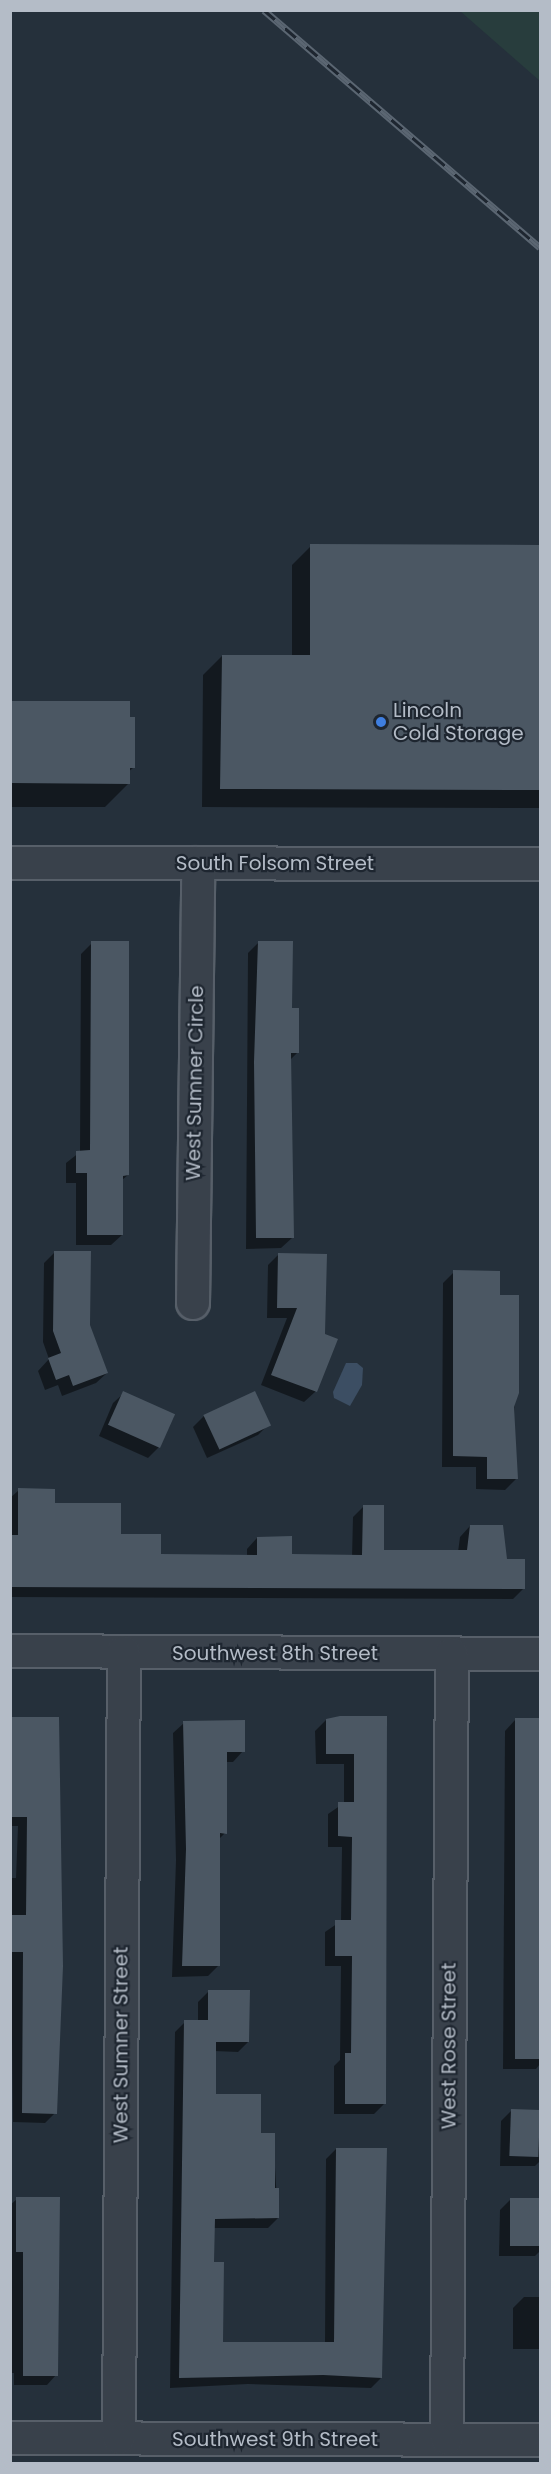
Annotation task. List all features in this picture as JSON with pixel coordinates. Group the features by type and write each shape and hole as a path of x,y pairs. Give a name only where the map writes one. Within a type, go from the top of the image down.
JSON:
{"street":[{"name":"South Folsom Street","path":"10,863 540,864"},
{"name":"West Sumner Circle","path":"193,1303 198,863"},
{"name":"Southwest 8th Street","path":"10,1651 540,1654"},
{"name":"West Sumner Street","path":"119,2438 124,1652"},
{"name":"West Rose Street","path":"447,2439 452,1653"},
{"name":"Southwest 9th Street","path":"10,2438 540,2440"}],"green space":[{"path":"460,11 540,11 540,81"}],"water":[{"path":"346,1363 357,1363 363,1368 362,1385 350,1406 334,1398 333,1392"}],"building":[{"name":"Lincoln Cold Storage","path":"310,544 540,545 540,790 220,789 222,655 310,655"},
{"path":"10,701 130,701 130,717 135,717 135,768 130,768 130,784 10,783"},
{"path":"91,941 129,941 129,1175 123,1176 123,1235 87,1235 87,1173 76,1173 76,1151 90,1150"},
{"path":"258,941 293,941 292,1008 299,1008 299,1053 291,1053 294,1238 256,1238 254,1062"},
{"path":"54,1251 91,1251 90,1325 108,1373 73,1386 69,1375 56,1380 48,1358 61,1353 53,1331"},
{"path":"278,1253 327,1254 325,1334 338,1339 317,1392 271,1375 297,1308 277,1308"},
{"path":"453,1270 500,1271 500,1295 519,1295 519,1393 514,1407 518,1479 487,1479 487,1457 453,1456"},
{"path":"123,1391 175,1414 160,1448 108,1425"},
{"path":"255,1391 271,1425 219,1450 203,1415"},
{"path":"18,1488 55,1489 55,1503 121,1503 121,1534 161,1534 161,1554 257,1555 257,1537 292,1536 292,1554 362,1555 363,1505 384,1505 384,1550 467,1550 470,1525 503,1525 507,1559 525,1559 525,1589 10,1587 10,1535 18,1535"},
{"path":"340,1716 387,1716 386,2104 345,2104 345,2053 351,2053 352,1956 335,1956 335,1920 351,1920 352,1837 338,1836 338,1802 354,1802 354,1754 326,1754 326,1719"},
{"path":"10,1717 59,1717 63,1966 57,2114 22,2113 23,1952 10,1952 10,1915 26,1915 27,1817 10,1817"},
{"path":"515,1718 540,1718 540,2059 515,2059"},
{"path":"245,1720 245,1752 227,1752 227,1834 220,1833 220,1966 182,1966 186,1849 183,1721"},
{"path":"208,1990 250,1990 249,2042 216,2042 216,2094 261,2094 261,2133 275,2133 275,2188 279,2188 279,2218 215,2219 214,2262 224,2262 223,2342 334,2342 336,2148 387,2148 382,2378 323,2375 179,2378 184,2020 208,2020"},
{"path":"511,2109 540,2110 538,2157 509,2156"},
{"path":"16,2197 60,2197 58,2376 23,2376 23,2252 16,2252"},
{"path":"510,2198 540,2198 540,2246 510,2246"}],"railway":[{"path":"264,10 540,247"}],"place":[{"name":"Lincoln Cold Storage","path":"381,722"}]}
